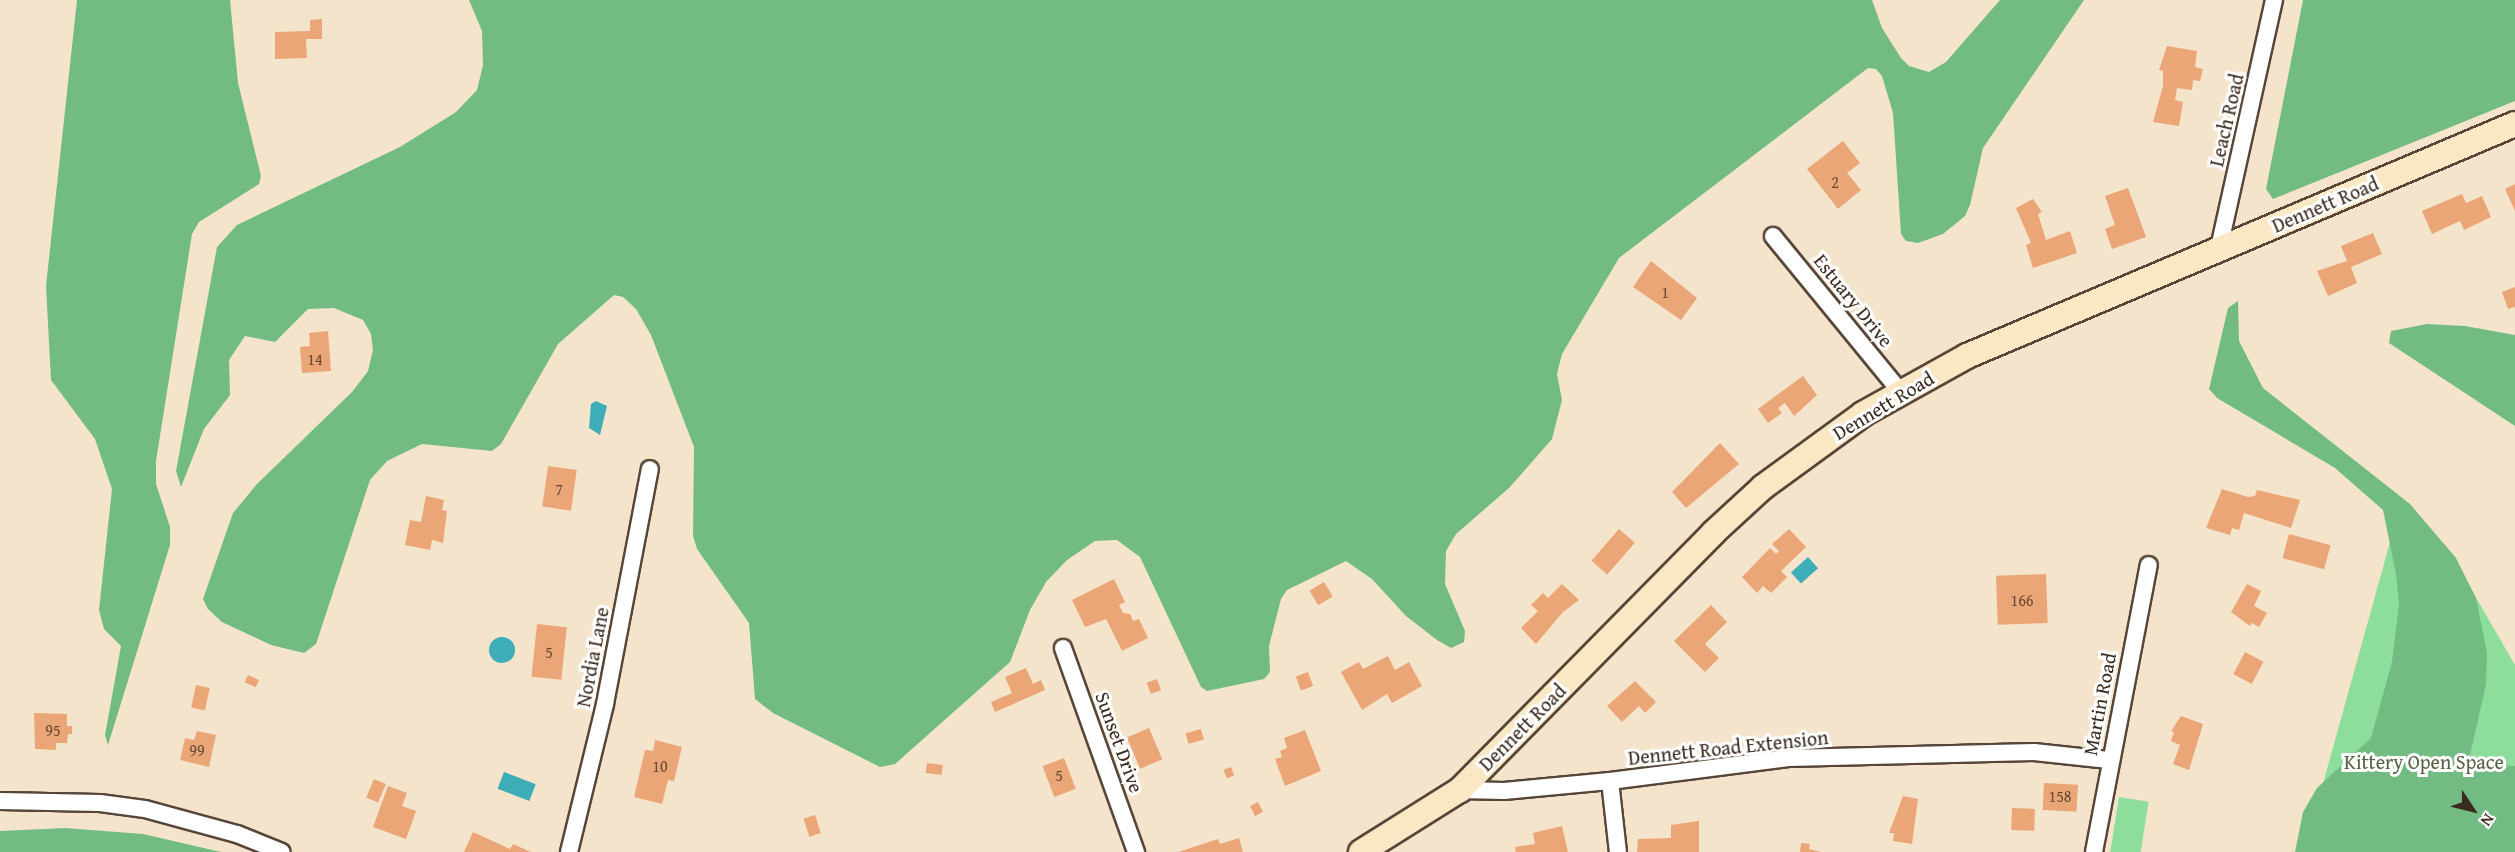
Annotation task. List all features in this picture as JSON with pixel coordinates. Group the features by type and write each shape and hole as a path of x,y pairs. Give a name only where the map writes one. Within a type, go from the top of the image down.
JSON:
{"street":[{"name":"Leach Road","path":"2219,248 2274,0"},
{"name":"Dennett Road","path":"1361,852 1460,790 1713,533 1825,440 1900,392 1977,352 2515,124"},
{"name":"Estuary Drive","path":"1773,236 1900,392"},
{"name":"Nordia Lane","path":"569,852 605,704 650,469"},
{"name":"Martin Road","path":"2094,852 2109,760 2149,565"},
{"name":"Sunset Drive","path":"1063,648 1136,852"},
{"name":"Dennett Road Extension","path":"1460,790 1504,791 1610,781 1789,758 2034,752 2109,760"},
{"path":"1610,781 1618,852"},
{"path":"0,801 100,802 145,809 237,834 282,852"}],"green space":[{"path":"77,0 230,0 238,83 261,176 259,184 199,222 192,234 156,461 156,484 170,527 170,545 108,745 105,735 121,646 104,629 99,610 112,489 95,439 51,380 46,286"},
{"path":"469,0 1872,0 1882,28 1901,58 1909,66 1929,72 1946,62 2000,0 2084,0 1983,148 1970,205 1965,216 1943,234 1918,243 1906,241 1901,234 1893,113 1882,76 1876,69 1868,68 1619,258 1562,354 1557,374 1562,400 1552,439 1509,488 1456,534 1446,551 1445,584 1465,631 1464,642 1451,648 1437,640 1406,616 1372,579 1346,561 1287,590 1281,599 1269,646 1270,672 1264,679 1207,691 1201,687 1140,557 1117,540 1095,541 1067,560 1046,582 1030,610 1010,662 895,764 880,767 773,713 755,699 749,623 697,549 693,536 694,447 651,335 636,309 623,297 614,295 558,344 501,444 492,451 422,444 387,461 370,480 316,644 304,653 271,645 222,622 208,609 203,599 233,513 257,484 352,392 368,371 373,350 371,334 363,320 334,308 308,309 275,342 245,336 229,360 230,395 204,429 181,487 176,471 217,247 237,225 400,147 456,112 477,90 483,65 482,31"},
{"path":"2303,0 2515,0 2515,101 2273,199 2266,189"},
{"name":"Kittery Open Space","path":"2238,301 2239,341 2263,388 2410,504 2456,558 2476,598 2487,653 2486,685 2470,755 2499,765 2515,766 2515,852 2295,852 2303,812 2317,788 2371,738 2392,662 2399,604 2396,574 2383,510 2335,468 2217,398 2209,389 2228,308"},
{"path":"2427,324 2465,326 2515,335 2515,426 2389,343 2391,331"},
{"name":"Kittery Open Space","path":"2392,535 2467,582 2515,665 2515,852 2304,852"},
{"path":"2119,797 2149,802 2141,852 2110,852"},
{"path":"65,828 143,834 221,852 0,852 0,831"}],"water":[{"path":"596,401 607,406 600,435 589,428 591,404"},
{"path":"1808,557 1818,568 1801,584 1791,572"},
{"path":"502,637 511,641 515,650 511,659 502,663 493,659 489,650 493,641"},
{"path":"504,772 536,784 529,801 498,789"}],"building":[{"path":"322,19 322,39 306,39 307,58 275,59 275,32 310,31 310,20"},
{"path":"2167,46 2197,51 2195,67 2203,69 2200,81 2193,80 2192,90 2177,88 2175,100 2183,102 2179,126 2153,122 2163,86 2163,71 2159,70"},
{"path":"1843,141 1860,163 1847,173 1861,190 1838,209 1807,169"},
{"path":"2515,184 2515,211 2505,189"},
{"path":"2128,188 2146,237 2112,249 2105,229 2115,225 2105,196"},
{"path":"2462,194 2466,203 2482,196 2491,217 2464,230 2460,221 2432,234 2422,211"},
{"path":"2033,199 2042,212 2038,214 2046,240 2070,231 2077,253 2033,268 2026,245 2031,243 2016,208"},
{"path":"2373,233 2382,254 2351,267 2357,283 2328,296 2317,271 2347,261 2341,246"},
{"path":"1651,261 1697,298 1681,320 1633,287"},
{"path":"2515,287 2515,307 2508,309 2502,292"},
{"path":"328,331 331,371 302,373 300,347 310,346 309,333"},
{"path":"1803,376 1817,395 1794,416 1785,403 1778,408 1782,413 1768,423 1758,409"},
{"path":"1720,443 1739,464 1686,508 1672,492"},
{"path":"548,466 577,470 571,511 542,507"},
{"path":"2222,489 2248,497 2255,496 2257,490 2300,500 2291,528 2244,513 2239,530 2232,528 2230,535 2206,528"},
{"path":"426,496 444,500 442,510 447,511 443,543 432,540 430,550 405,545 410,520 421,522"},
{"path":"1619,529 1635,543 1607,574 1591,561"},
{"path":"1789,529 1806,547 1781,571 1787,577 1771,593 1763,586 1757,593 1742,577 1770,548 1776,554 1779,551 1772,544"},
{"path":"2289,534 2331,545 2324,569 2283,558"},
{"path":"2046,574 2048,623 1998,625 1996,576"},
{"path":"1114,579 1125,602 1119,605 1123,613 1130,614 1133,621 1139,619 1148,638 1122,651 1106,619 1085,627 1072,600"},
{"path":"1324,582 1333,597 1318,605 1309,591"},
{"path":"1562,584 1579,600 1563,612 1536,644 1521,628 1538,611 1531,605 1543,593 1548,598"},
{"path":"2247,584 2261,591 2254,606 2267,613 2259,627 2252,623 2250,626 2231,612"},
{"path":"1711,605 1727,622 1705,644 1719,658 1705,672 1674,641"},
{"path":"537,624 567,627 561,680 531,677"},
{"path":"2245,652 2264,662 2252,684 2233,674"},
{"path":"1388,656 1395,670 1409,662 1422,686 1392,703 1387,694 1362,710 1341,672 1359,662 1363,669"},
{"path":"1026,668 1033,684 1041,680 1045,690 995,712 991,702 1012,693 1005,677"},
{"path":"1308,672 1313,686 1301,691 1296,676"},
{"path":"248,675 259,680 256,687 245,682"},
{"path":"1157,679 1161,690 1151,694 1147,683"},
{"path":"1635,681 1656,702 1645,713 1639,706 1622,722 1607,706"},
{"path":"196,685 210,688 205,710 191,707"},
{"path":"34,713 67,714 67,726 72,726 72,734 68,734 67,743 56,743 56,750 35,749"},
{"path":"2181,716 2203,724 2189,770 2173,764 2180,745 2171,741 2174,732 2171,731"},
{"path":"1149,728 1162,759 1140,769 1127,737"},
{"path":"1201,729 1204,740 1188,744 1186,733"},
{"path":"1305,730 1321,771 1285,786 1275,759 1282,757 1280,751 1287,748 1284,738"},
{"path":"197,731 216,735 209,767 180,760 185,738 194,740"},
{"path":"655,740 682,747 674,781 668,780 662,804 634,797 645,750 653,751"},
{"path":"1064,758 1076,789 1054,797 1043,766"},
{"path":"927,763 943,765 942,775 926,773"},
{"path":"1231,767 1234,775 1227,778 1224,770"},
{"path":"374,779 386,784 378,802 366,797"},
{"path":"2044,783 2078,785 2077,812 2043,810"},
{"path":"388,786 407,793 402,806 416,811 406,839 373,827"},
{"path":"1903,796 1918,799 1912,844 1893,841 1894,833 1889,833"},
{"path":"1258,802 1263,812 1255,816 1250,806"},
{"path":"2012,808 2035,809 2034,831 2011,830"},
{"path":"815,815 821,833 809,837 804,819"},
{"path":"1699,821 1699,852 1637,852 1638,839 1671,838 1671,825"},
{"path":"1562,826 1568,852 1516,852 1515,847 1535,844 1533,833"},
{"path":"473,832 510,849 513,844 531,852 464,852"},
{"path":"1239,838 1243,852 1178,852 1218,839 1220,844"},
{"path":"1801,843 1810,844 1809,849 1821,852 1800,852"}]}
